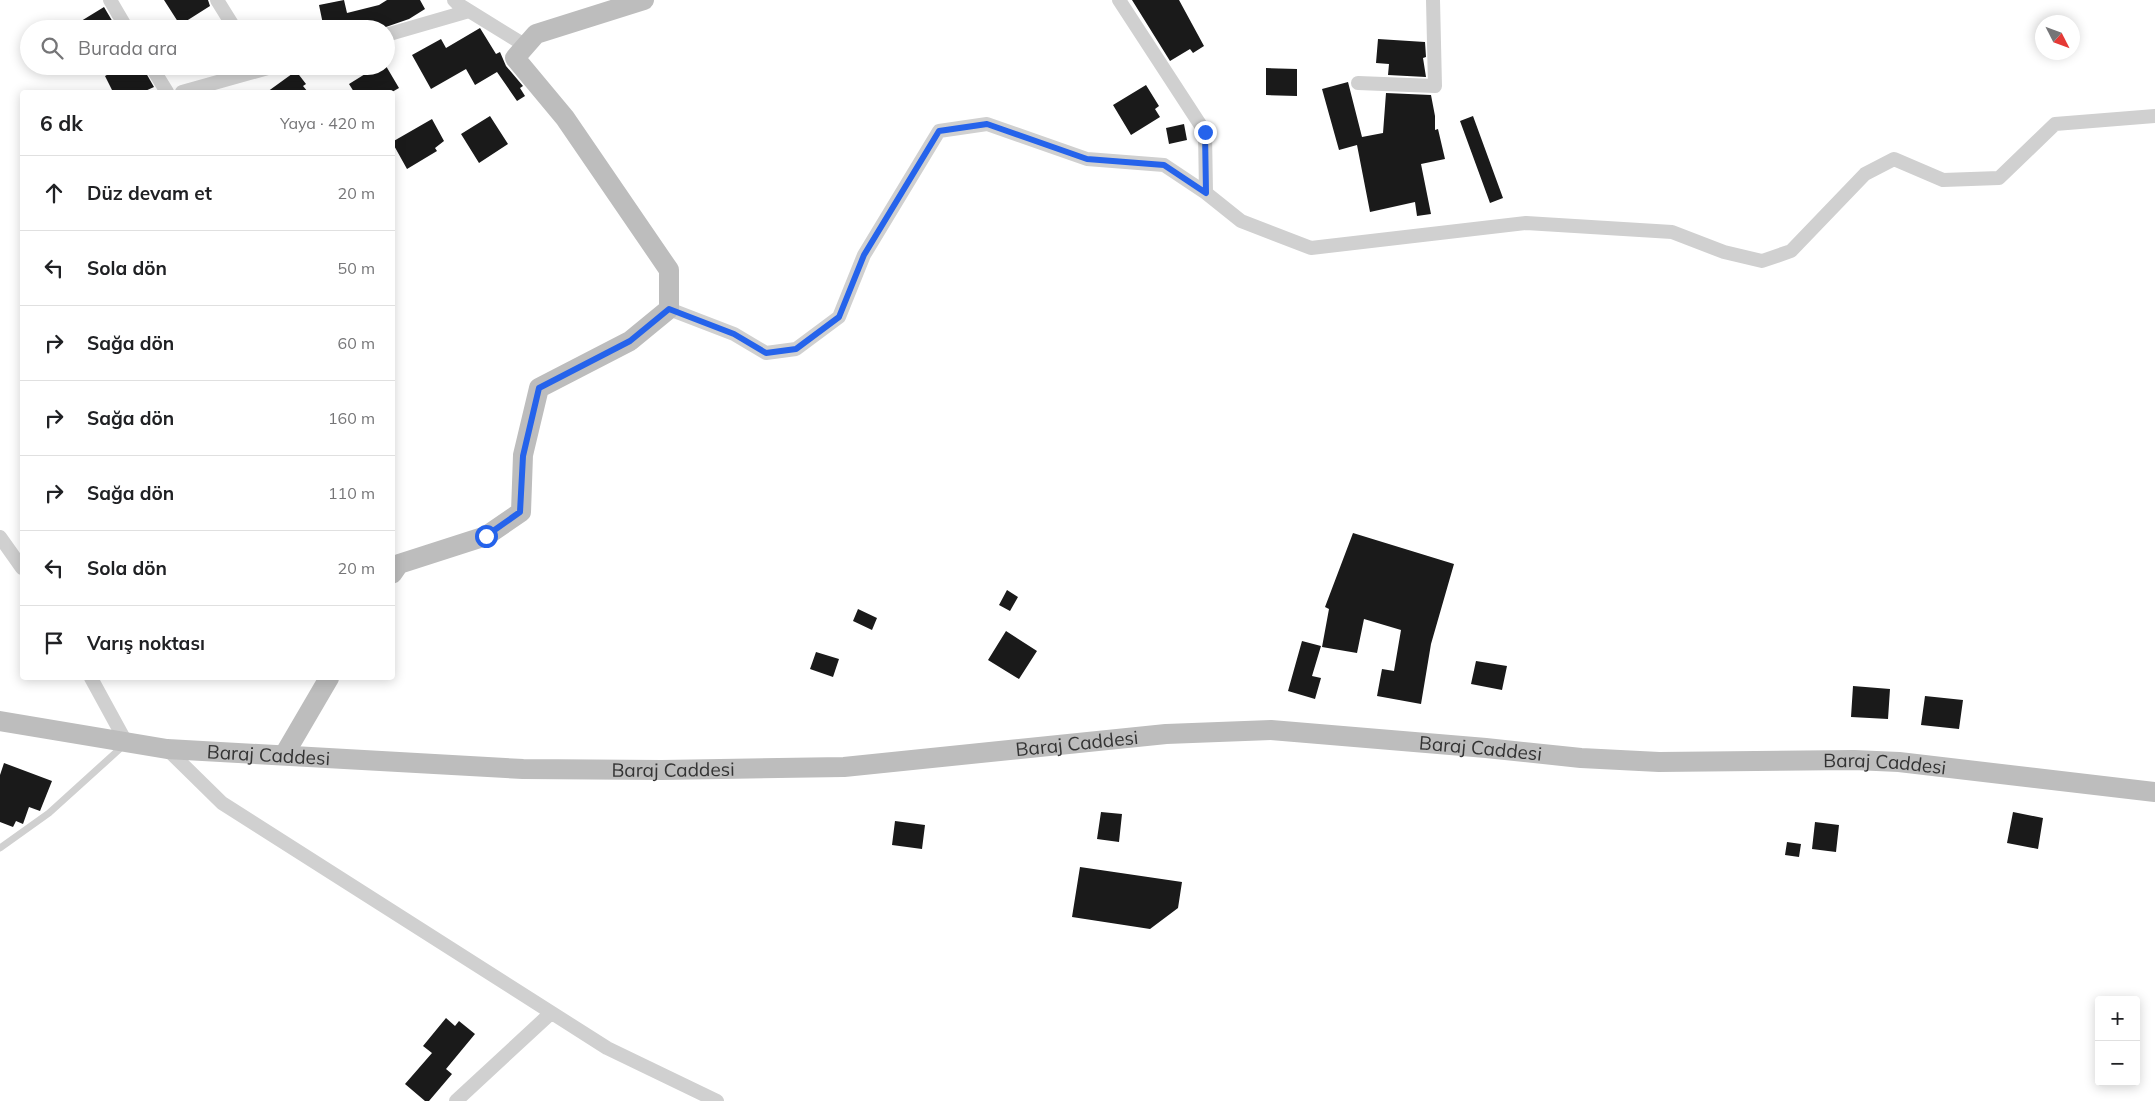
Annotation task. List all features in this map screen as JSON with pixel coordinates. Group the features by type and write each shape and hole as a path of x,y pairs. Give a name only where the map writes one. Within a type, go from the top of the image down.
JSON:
{"main road":[{"path":"395,570 399,564 486,536 520,512 523,456 539,388 630,341 669,309 669,270 565,118 515,58 536,34 644,0"},
{"path":"284,755 327,680"},
{"name":"Baraj Caddesi","path":"0,721 167,749 523,769 784,770 844,767 1166,734 1271,730 1581,758 1660,762 1854,760 1918,763 2155,792"}],"street":[{"path":"110,0 122,20"},
{"path":"217,0 229,20"},
{"path":"454,0 469,12 526,46"},
{"path":"1119,0 1205,132 1206,193"},
{"path":"1358,83 1435,86 1433,0"},
{"path":"395,33 469,12"},
{"path":"157,75 166,90"},
{"path":"188,90 237,75"},
{"path":"669,309 734,334 766,353 796,349 839,317 864,255 939,131 987,124 1087,159 1164,165 1206,193 1241,221 1311,248 1526,223 1672,232 1724,252 1762,261 1791,252 1865,174 1894,160 1943,180 1999,178 2055,124 2155,116"},
{"path":"0,537 20,565"},
{"path":"92,680 126,742"},
{"path":"167,749 222,803 606,1048 717,1101"},
{"path":"456,1101 551,1013"}],"lane":[{"path":"0,848 49,813 126,742"}],"building":[{"path":"164,0 208,0 210,6 188,20 177,20"},
{"path":"344,0 347,13 379,5 387,0 420,0 425,9 409,19 395,24 395,20 322,20 319,5"},
{"path":"1132,0 1179,0 1204,46 1193,53 1190,49 1170,61"},
{"path":"104,7 112,20 83,20"},
{"path":"480,28 496,54 500,52 506,66 523,86 520,88 525,96 517,101 497,72 475,85 466,69 431,89 412,55 441,39 446,48"},
{"path":"1378,39 1425,42 1426,57 1423,58 1426,77 1388,75 1389,64 1376,63"},
{"path":"1266,68 1297,69 1297,96 1266,95"},
{"path":"147,75 154,87 147,90 112,90 105,76"},
{"path":"290,75 299,75 306,84 303,86 306,90 270,90"},
{"path":"364,75 391,75 399,88 395,90 353,90 349,84"},
{"path":"1348,82 1362,137 1383,133 1386,93 1431,95 1435,116 1435,130 1438,129 1445,159 1421,164 1431,214 1417,216 1415,202 1370,212 1357,145 1339,150 1322,89"},
{"path":"1146,85 1159,106 1155,109 1160,117 1131,135 1113,105"},
{"path":"490,116 508,144 479,163 461,134"},
{"path":"1473,116 1503,198 1490,203 1460,121"},
{"path":"432,119 444,141 435,148 437,151 407,169 395,147 395,140"},
{"path":"1184,124 1187,140 1169,144 1166,128"},
{"path":"1353,533 1454,564 1431,644 1421,704 1377,696 1382,669 1394,671 1401,630 1364,619 1357,653 1322,647 1329,609 1325,607"},
{"path":"1007,590 1018,597 1010,611 999,605"},
{"path":"858,609 877,618 872,630 853,621"},
{"path":"1006,631 1037,651 1019,679 988,660"},
{"path":"1302,641 1321,646 1312,676 1321,678 1315,699 1288,691"},
{"path":"816,652 839,659 833,677 810,669"},
{"path":"1476,661 1507,666 1502,690 1471,684"},
{"path":"1853,686 1890,689 1888,719 1851,717"},
{"path":"1925,696 1963,700 1959,729 1921,725"},
{"path":"4,763 52,781 40,811 29,807 23,824 16,821 13,827 0,822 0,775"},
{"path":"1101,812 1122,814 1119,842 1097,839"},
{"path":"2013,812 2043,818 2038,849 2007,843"},
{"path":"895,821 925,825 922,849 892,845"},
{"path":"1815,822 1839,825 1836,852 1812,849"},
{"path":"1787,842 1801,844 1799,857 1785,855"},
{"path":"1080,867 1182,882 1178,908 1150,929 1072,917"},
{"path":"446,1018 455,1026 459,1021 475,1034 446,1069 452,1074 429,1101 425,1101 405,1084 432,1053 423,1046"}],"route":[{"path":"486,536 520,512 523,456 539,388 630,341 669,309 734,334 766,353 796,349 839,317 864,255 939,131 987,124 1087,159 1164,165 1206,193 1205,132"}]}
